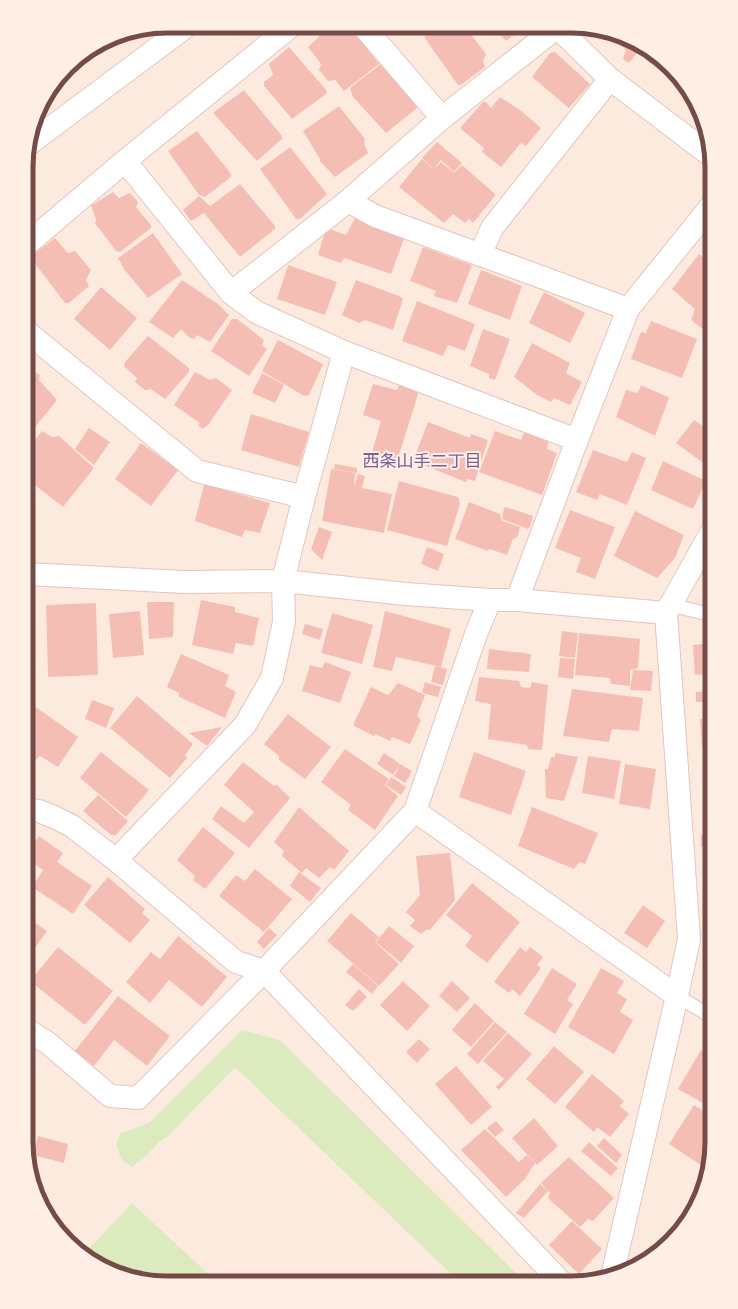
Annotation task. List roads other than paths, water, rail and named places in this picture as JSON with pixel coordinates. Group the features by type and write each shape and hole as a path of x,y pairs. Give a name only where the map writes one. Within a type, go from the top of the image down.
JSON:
{"street":[{"path":"37,138 178,33"},
{"path":"33,239 125,160 283,33"},
{"path":"369,33 442,118"},
{"path":"231,293 348,201 442,118 551,33"},
{"path":"562,33 610,79 704,150"},
{"path":"480,255 492,228 610,79"},
{"path":"125,160 231,293 256,312 344,352 577,440"},
{"path":"348,201 376,216 628,309"},
{"path":"517,600 628,309 705,214"},
{"path":"33,337 197,471 304,497"},
{"path":"116,860 245,725 272,678 284,622 283,582 304,497 344,352"},
{"path":"614,1269 689,939 669,609 705,544"},
{"path":"33,574 184,582 283,582 406,594 490,600 517,600 669,609"},
{"path":"33,1033 48,1043 110,1096 138,1098 264,972 415,811 476,634 490,600"},
{"path":"33,810 54,817 72,826 116,860 236,962 264,972 555,1276"},
{"path":"415,811 677,996"}],"lane":[{"path":"669,609 705,614"},
{"path":"677,996 705,1013"}],"district":[{"name":"西条山手二丁目","path":"422,461"}]}
